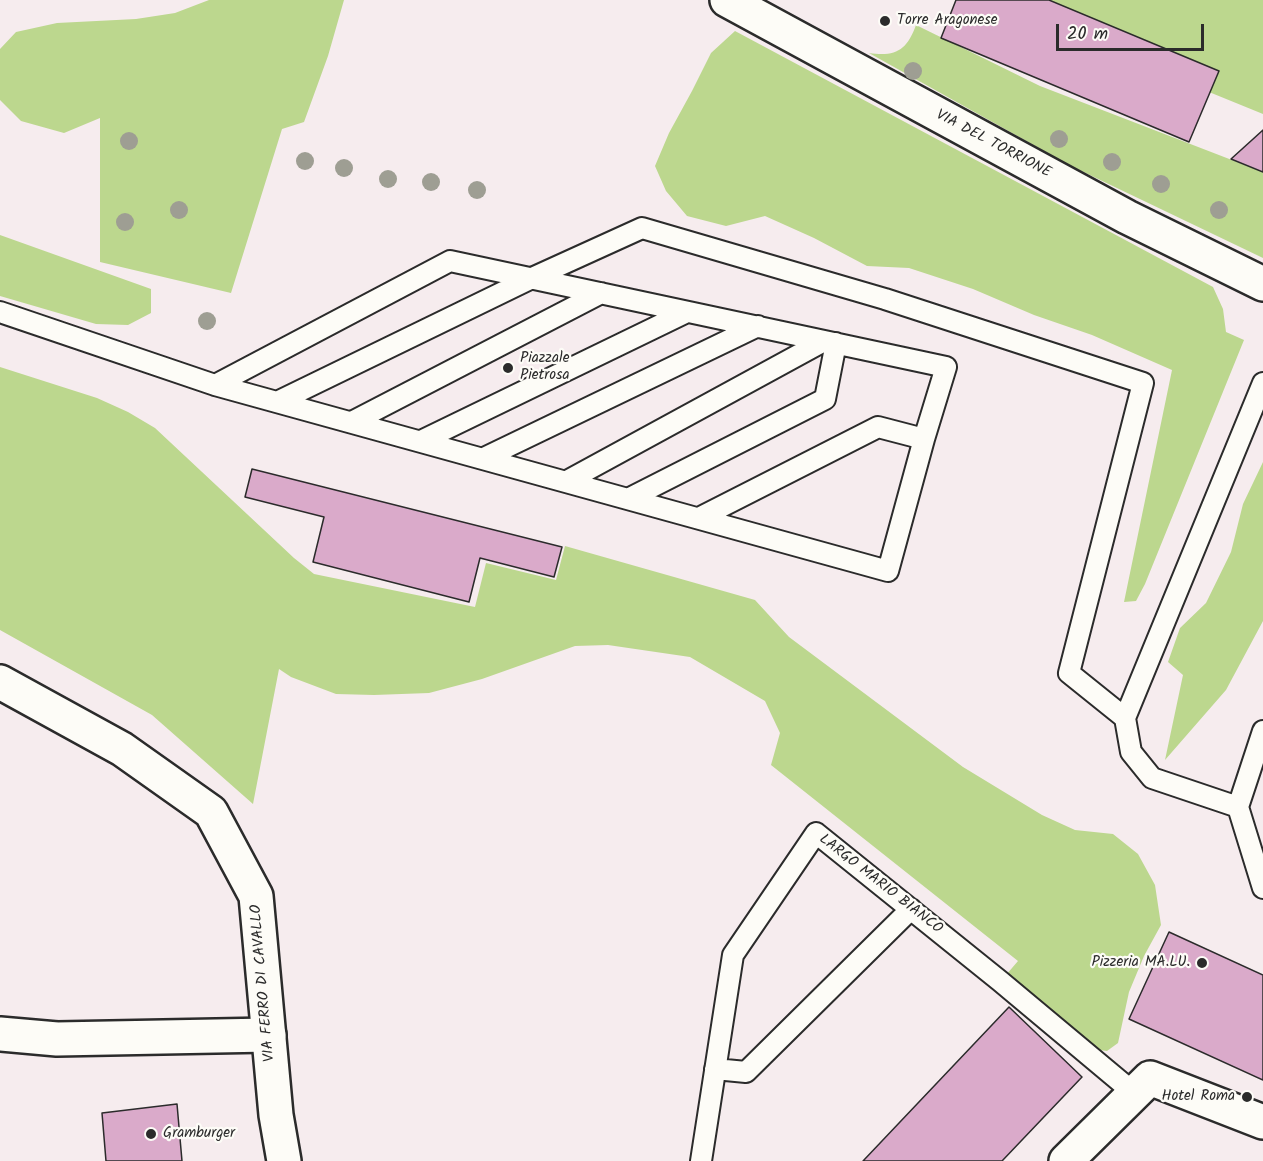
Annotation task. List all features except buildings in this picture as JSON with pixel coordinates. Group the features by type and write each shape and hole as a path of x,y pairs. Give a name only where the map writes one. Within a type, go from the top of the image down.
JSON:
{"street":[{"name":"VIA DEL TORRIONE","path":"727,0 1127,218 1263,284"},
{"name":"VIA FERRO DI CAVALLO","path":"0,682 122,749 211,812 256,896 276,1115 284,1161"},
{"path":"0,1034 57,1039 269,1035"},
{"path":"1066,1161 1142,1086 1263,1122"}],"lane":[{"path":"277,402 532,278 642,228 885,299 1143,383 1069,673 1125,717"},
{"path":"0,312 215,385 888,571 946,367 450,261 215,385"},
{"path":"352,422 601,293"},
{"path":"421,441 687,312"},
{"path":"484,458 758,326"},
{"path":"567,481 830,342"},
{"path":"630,498 825,399 830,342"},
{"path":"1238,807 1152,778 1131,752 1125,717 1263,383"},
{"path":"699,518 878,427 924,439"},
{"path":"1263,731 1238,807 1263,888"},
{"name":"LARGO MARIO BIANCO","path":"701,1161 733,955 816,833 1142,1086"},
{"path":"715,1069 746,1072 911,909"}],"green space":[{"path":"209,0 344,0 328,56 304,122 282,129 231,293 100,262 100,118 64,133 21,121 0,100 0,49 16,32 57,23 136,19 175,13"},
{"path":"1049,0 1263,0 1263,114 1209,92 1218,71"},
{"path":"916,25 1040,86 1263,172 1263,258 1071,166 869,53 886,54 899,50 909,40"},
{"path":"735,31 1213,287 1223,309 1226,332 1244,340 1145,584 1136,601 1124,602 1172,370 1092,335 1034,315 973,289 909,268 867,266 814,238 765,216 726,226 687,216 666,191 655,166 669,133 711,53"},
{"path":"0,235 151,289 151,313 128,325 96,324 0,296"},
{"path":"0,367 97,398 128,412 155,428 314,574 475,607 486,563 556,580 565,546 755,600 789,637 963,767 1042,815 1075,830 1113,834 1138,854 1155,885 1161,925 1144,956 1129,992 1118,1043 1107,1051 1092,1049 1006,975 1018,961 771,765 780,733 765,701 690,657 608,645 575,646 482,679 429,693 374,695 336,694 291,677 279,669 253,804 152,715 0,630"},
{"path":"1263,462 1263,621 1226,690 1165,760 1183,675 1168,662 1180,628 1206,603 1231,552 1243,504"}],"place":[{"name":"Torre Aragonese","path":"885,21"},
{"name":"Piazzale Pietrosa","path":"508,368"},
{"name":"Pizzeria MA.LU.","path":"1202,963"},
{"name":"Hotel Roma","path":"1247,1097"},
{"name":"Gramburger","path":"151,1134"}]}
